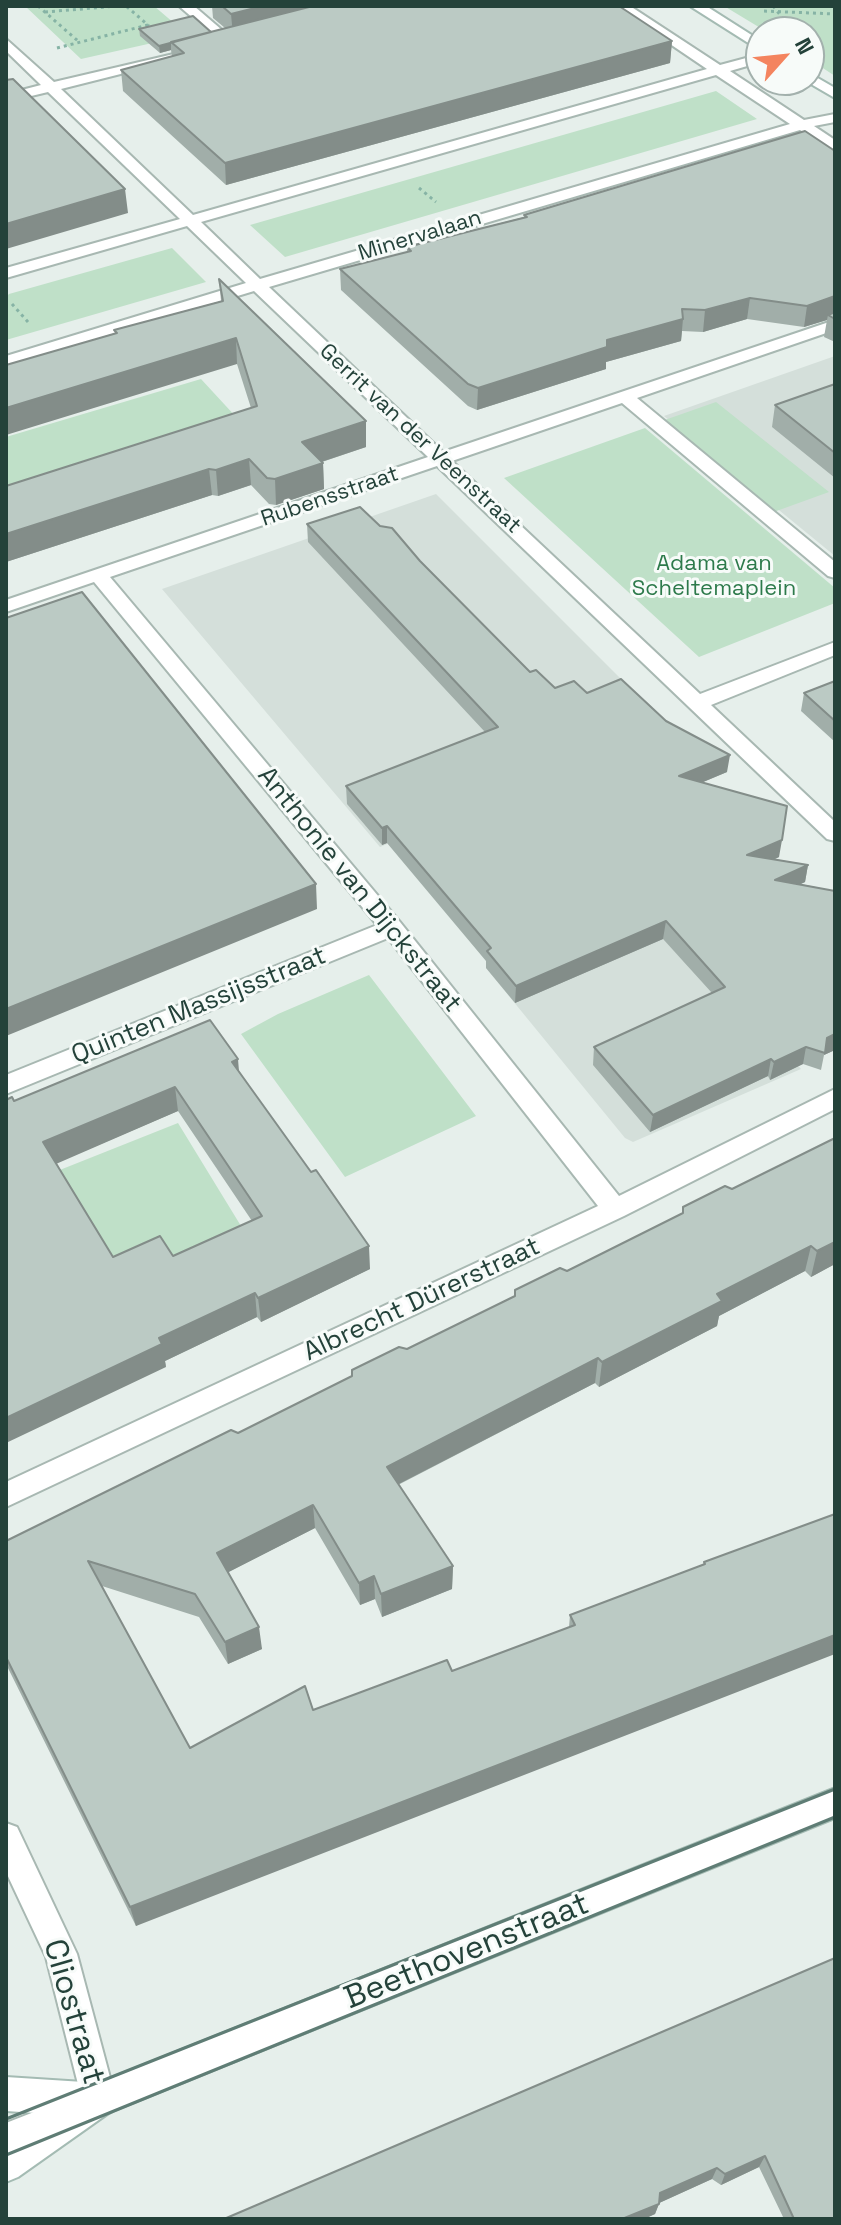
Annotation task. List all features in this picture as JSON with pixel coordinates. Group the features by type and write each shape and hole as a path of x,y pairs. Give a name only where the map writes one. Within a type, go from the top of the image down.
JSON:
{"street":[{"path":"6,98 236,40 186,6"},
{"path":"621,6 835,147"},
{"path":"697,6 745,37"},
{"name":"Gerrit van der Veenstraat","path":"6,43 257,287 442,458 835,834"},
{"path":"6,273 745,63"},
{"name":"Minervalaan","path":"6,361 461,223 835,118"},
{"name":"Rubensstraat","path":"6,606 835,325"},
{"path":"625,397 835,572"},
{"name":"Anthonie van Dijckstraat","path":"98,575 392,928 615,1209"},
{"path":"697,703 835,648"},
{"name":"Quinten Massijsstraat","path":"6,1085 392,928"},
{"name":"Albrecht Dürerstraat","path":"6,1495 615,1209 835,1098"},
{"name":"Beethovenstraat","path":"6,2165 99,2100 835,1803"},
{"name":"Cliostraat","path":"6,1838 61,1954 99,2100"},
{"name":"Beethovenstraat","path":"6,2094 99,2100"}],"lane":[{"name":"Beethovenstraat","path":"6,2138 99,2100"}],"path":[{"path":"38,6 79,42 148,25 126,6"},
{"path":"45,12 118,6"},
{"path":"773,6 781,16"},
{"path":"777,11 835,14"},
{"path":"390,164 461,223"}],"shaded area":[{"path":"835,356 835,556 664,416"},
{"path":"436,494 670,728 380,847 162,589"},
{"path":"633,906 677,954 758,1021 801,1069 633,1142 625,1138 486,968"}],"green space":[{"path":"25,6 154,6 188,35 81,59"},
{"path":"724,6 835,6 835,76 825,69 825,16 745,16 745,19"},
{"path":"716,91 757,119 285,257 250,225"},
{"path":"172,248 206,282 6,340 6,297 9,294"},
{"path":"201,379 249,431 6,506 6,437"},
{"path":"716,402 829,492 771,513 659,422"},
{"name":"Adama van Scheltemaplein","path":"645,428 835,588 835,603 699,657 504,478"},
{"path":"369,975 476,1116 345,1177 241,1034 278,1014"},
{"path":"178,1123 252,1244 6,1348 22,1185"}],"building":[{"path":"222,6 263,6 231,14"},
{"path":"313,6 619,6 672,41 225,163 121,70 184,53 171,42"},
{"path":"193,16 211,32 159,46 139,29"},
{"path":"13,79 125,189 6,224 6,80"},
{"path":"805,131 835,151 835,296 807,306 750,298 705,310 682,309 683,319 607,340 607,347 478,388 468,384 340,269 411,251 407,247 527,217 524,215"},
{"path":"219,279 366,421 302,442 323,463 275,479 267,478 249,459 6,534 6,486 257,406 236,338 6,408 6,365 117,333 114,330 223,301"},
{"path":"835,384 835,453 775,405"},
{"path":"360,507 380,526 392,528 420,561 530,672 536,670 555,688 574,681 587,693 621,679 666,721 730,755 679,776 787,806 782,840 747,855 808,865 775,880 835,891 835,1034 827,1038 825,1053 806,1047 774,1062 771,1059 653,1115 594,1047 725,987 666,921 516,986 487,951 491,948 387,826 382,828 346,786 498,727 307,524"},
{"path":"82,592 316,884 6,1009 6,618"},
{"path":"835,681 835,721 804,693"},
{"path":"210,1020 238,1059 232,1062 311,1172 316,1170 369,1246 258,1298 255,1293 159,1338 162,1344 6,1418 6,1100 12,1097 14,1101","holes":["175,1087 262,1216 173,1256 160,1236 113,1257 43,1142"]},
{"path":"835,1138 835,1242 817,1251 811,1246 717,1294 722,1301 602,1362 598,1358 387,1467 453,1566 381,1594 374,1576 359,1583 313,1505 217,1553 259,1627 225,1642 195,1594 88,1561 190,1748 305,1686 313,1710 447,1660 452,1671 575,1625 570,1615 835,1514 835,1635 130,1907 6,1657 6,1541 231,1430 238,1433 352,1376 352,1370 399,1347 407,1349 515,1296 515,1290 560,1268 567,1271 683,1213 683,1207 725,1186 732,1189"},
{"path":"835,1958 835,2219 794,2219 765,2156 725,2174 717,2168 660,2193 659,2204 622,2219 224,2219"}],"tram line":[{"path":"6,2119 835,1789"},
{"path":"6,2155 835,1817"}]}
